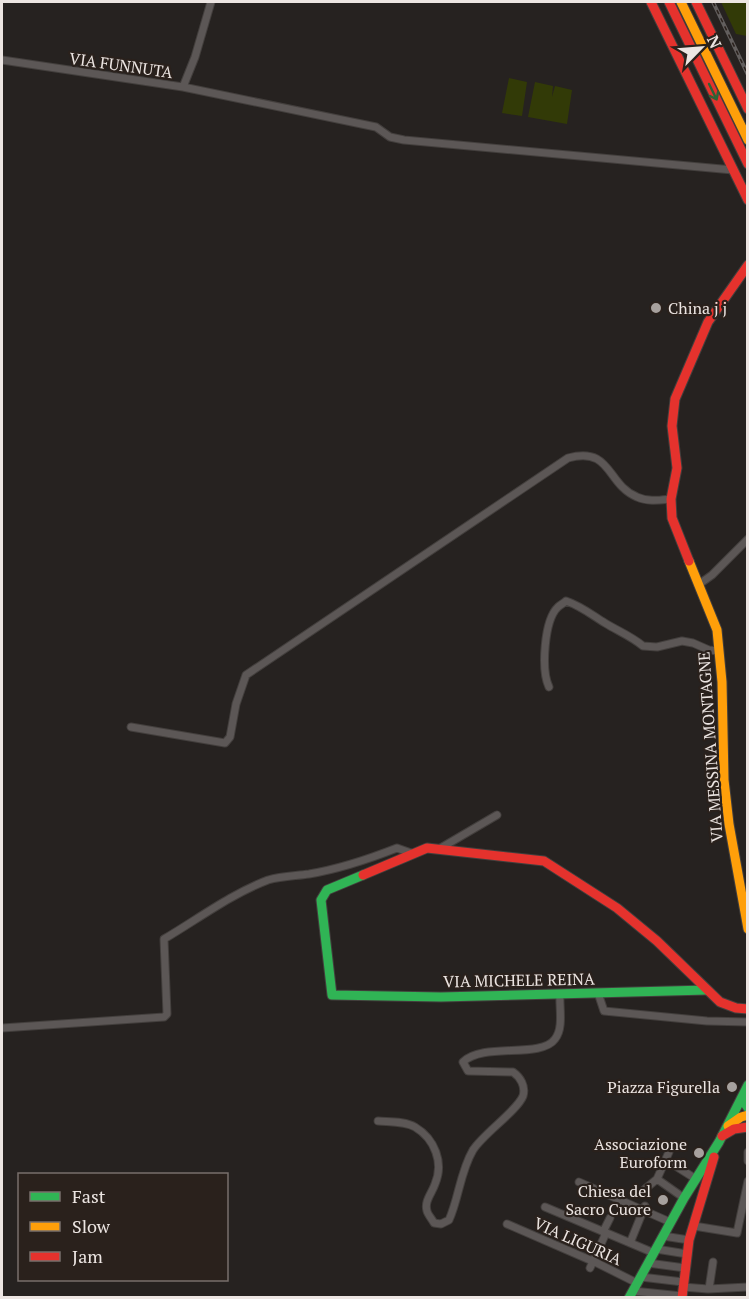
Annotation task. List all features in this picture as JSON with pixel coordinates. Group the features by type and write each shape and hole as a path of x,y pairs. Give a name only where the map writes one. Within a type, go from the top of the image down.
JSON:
{"main road":[{"path":"651,2 747,201"},
{"path":"669,2 747,164"},
{"path":"681,2 747,140"},
{"path":"696,2 747,109"},
{"path":"670,499 677,468 672,426 675,399 708,322 747,265"},
{"name":"VIA MESSINA MONTAGNE","path":"670,499 672,518 717,630 722,682 724,780 747,929"},
{"path":"411,853 427,848 544,861 617,908 730,1008 747,1009"},
{"name":"VIA MICHELE REINA","path":"411,853 327,890 321,900 332,995 441,997 707,990"},
{"path":"746,1087 743,1097 747,1108"},
{"path":"635,1287 684,1198 702,1175 746,1087"},
{"path":"720,1140 741,1125 747,1115"},
{"path":"726,1128 741,1125"},
{"path":"682,1290 689,1240 703,1194 702,1175"},
{"path":"691,1188 703,1194"}],"street":[{"name":"VIA FUNNUTA","path":"2,60 183,87 195,57 211,2"},
{"path":"183,87 376,127 390,137 404,140 733,170"},
{"path":"131,727 225,743 230,737 236,704 246,675 568,458 581,454 598,458 623,487 637,497 655,501 670,499"},
{"path":"698,585 712,576 747,539"},
{"path":"549,687 544,677 543,658 552,618 557,608 566,602 577,605 607,625 634,638 643,646 657,647 682,641 719,651"},
{"path":"439,849 497,815"},
{"path":"2,1028 164,1017 167,1014 164,939 200,915 268,881 285,876 309,874 366,860 397,848 411,853"},
{"path":"378,1121 414,1126 433,1146 439,1157 439,1166 435,1186 426,1203 427,1212 435,1222 441,1224 449,1220 463,1173 472,1153 478,1143 519,1104 524,1089 521,1080 513,1072 468,1071 463,1062 472,1055 538,1048 551,1043 558,1032 560,993"},
{"path":"598,993 604,1011 747,1022"},
{"path":"730,1008 735,1022"},
{"path":"645,1189 657,1179 669,1152"},
{"path":"747,1152 747,1161"},
{"path":"666,1160 702,1175"},
{"path":"657,1179 684,1198"},
{"path":"694,1226 737,1233 747,1181"},
{"path":"579,1182 644,1208 670,1222"},
{"path":"545,1207 630,1243 655,1251 687,1254"},
{"path":"630,1243 644,1208"},
{"path":"591,1265 610,1218"},
{"name":"VIA LIGURIA","path":"507,1224 635,1287"},
{"path":"663,1236 689,1240"},
{"path":"710,1289 713,1262"},
{"path":"648,1263 685,1268"},
{"path":"635,1287 659,1279 682,1290"},
{"path":"657,1295 659,1279"},
{"path":"635,1287 657,1295 682,1290 747,1287"}],"green space":[{"path":"721,2 747,2 747,36 736,34"},
{"path":"509,78 527,82 522,116 502,113"},
{"path":"535,82 553,86 552,97 555,86 572,90 567,124 528,117"}],"railway":[{"path":"713,2 748,75"}],"traffic: fast":[{"path":"363,875 327,890 321,900 332,995 441,997 707,990"},
{"path":"629,1298 684,1198 719,1142 748,1085"},
{"path":"744,1093 743,1101 748,1108"}],"traffic: slow":[{"path":"681,2 748,140"},
{"path":"689,561 717,630 722,682 724,780 729,824 748,929"},
{"path":"728,1126 748,1115"}],"traffic: jam":[{"path":"651,2 748,200"},
{"path":"669,2 748,164"},
{"path":"696,2 748,109"},
{"path":"689,561 672,518 671,499 677,468 672,426 675,399 708,322 748,265"},
{"path":"363,875 427,848 544,861 617,908 657,941 720,1002 736,1008 748,1009"},
{"path":"722,1136 734,1129 748,1127"},
{"path":"682,1298 689,1240 714,1157"}],"place":[{"name":"China j j","path":"656,308"},
{"name":"Piazza Figurella","path":"732,1087"},
{"name":"Associazione Euroform","path":"699,1153"},
{"name":"Chiesa del Sacro Cuore","path":"663,1200"}]}
